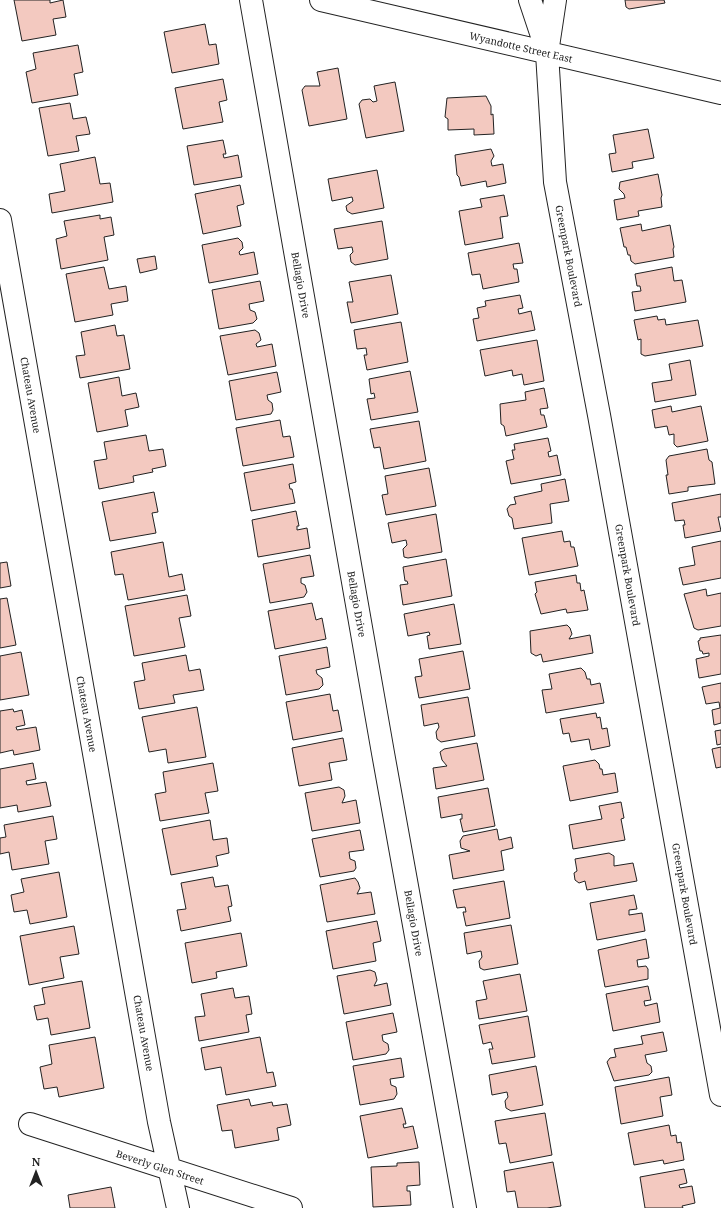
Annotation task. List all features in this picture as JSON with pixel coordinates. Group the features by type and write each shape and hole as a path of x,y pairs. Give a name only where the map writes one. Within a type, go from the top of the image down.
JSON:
{"street":[{"name":"Bellagio Drive","path":"252,0 381,745 465,1208"},
{"name":"Wyandotte Street East","path":"322,0 721,93"},
{"name":"Greenpark Boulevard","path":"530,0 547,53"},
{"name":"Greenpark Boulevard","path":"555,0 547,53 555,182 599,415 721,1095"},
{"name":"Chateau Avenue","path":"0,220 156,1106 178,1208"},
{"name":"Beverly Glen Street","path":"30,1124 169,1170 291,1208"}],"building":[{"path":"14,0 50,0 50,3 63,0 66,17 53,19 56,35 22,41"},
{"path":"625,0 664,0 665,3 629,9 626,7"},
{"path":"205,24 209,45 216,44 219,64 172,73 164,32"},
{"path":"78,45 83,72 74,74 78,95 32,103 26,72 36,69 33,53"},
{"path":"338,68 347,119 309,126 302,90 305,86 320,86 317,72"},
{"path":"223,79 227,100 219,102 223,122 183,129 175,88"},
{"path":"395,82 404,131 366,138 359,104 362,100 370,99 373,102 377,101 374,86"},
{"path":"486,96 491,106 491,115 493,114 494,134 474,135 474,129 448,130 448,119 445,117 447,98"},
{"path":"70,103 73,119 86,117 90,134 76,136 79,151 48,156 39,108"},
{"path":"648,129 654,158 632,162 633,168 612,172 609,154 616,153 613,135"},
{"path":"223,140 226,154 223,154 224,158 238,155 242,177 194,185 187,146"},
{"path":"491,149 494,156 491,161 492,166 503,164 506,183 487,187 486,181 461,186 457,175 455,155"},
{"path":"95,157 100,184 110,183 113,202 52,213 49,194 65,191 60,164"},
{"path":"377,170 384,208 352,214 347,211 346,206 353,201 352,197 332,201 328,179"},
{"path":"658,174 662,195 662,207 638,211 639,216 617,220 614,200 625,198 624,194 619,189 620,182"},
{"path":"240,185 244,204 237,206 241,226 203,234 195,194"},
{"path":"504,195 508,216 500,217 503,238 465,245 459,211 482,207 480,199"},
{"path":"100,215 100,219 111,217 114,235 104,237 108,260 61,269 56,239 67,236 64,221"},
{"path":"382,221 388,259 355,265 351,262 350,255 353,252 352,247 338,249 334,229"},
{"path":"641,224 642,231 670,225 674,247 674,257 635,264 631,261 626,247 624,247 620,228"},
{"path":"238,238 242,242 243,248 239,252 240,255 254,252 258,274 209,283 202,245"},
{"path":"519,243 523,263 513,264 514,269 517,269 519,282 483,289 480,274 472,275 468,253"},
{"path":"155,256 157,269 140,273 137,259"},
{"path":"104,267 109,289 126,286 128,301 111,304 113,315 75,322 66,274"},
{"path":"672,267 674,281 682,280 686,302 635,311 632,292 641,291 640,286 637,286 635,274"},
{"path":"391,275 398,314 351,323 347,302 353,302 349,282"},
{"path":"260,281 264,301 249,304 250,310 255,312 257,319 253,323 219,329 212,290"},
{"path":"520,295 523,308 518,309 519,314 531,311 535,330 477,341 473,319 479,318 477,308 486,306 485,301"},
{"path":"657,316 658,320 665,319 666,325 698,320 703,346 645,356 641,354 641,339 638,340 634,320"},
{"path":"401,322 408,362 367,370 364,355 367,355 366,348 357,349 354,330"},
{"path":"115,325 117,336 124,335 130,369 80,378 76,356 85,355 81,332"},
{"path":"255,330 259,333 261,340 256,344 257,347 272,344 276,366 228,375 220,336"},
{"path":"537,340 544,381 524,385 522,374 513,376 512,370 485,376 480,350"},
{"path":"690,360 696,395 655,402 652,383 672,380 669,364"},
{"path":"410,371 418,412 371,420 367,399 375,398 374,393 371,394 369,379"},
{"path":"277,372 281,392 267,395 268,400 272,403 273,410 271,414 236,420 229,381"},
{"path":"119,377 122,396 136,393 139,407 125,410 128,426 97,432 88,383"},
{"path":"544,388 548,408 540,409 541,415 544,415 547,427 506,436 504,426 501,424 500,404 526,400 525,392"},
{"path":"671,406 672,412 701,406 708,441 677,447 674,444 674,434 669,435 667,426 655,428 652,410"},
{"path":"280,420 283,437 290,436 294,457 243,466 236,428"},
{"path":"419,421 426,461 384,469 380,447 374,448 370,429"},
{"path":"146,435 149,451 163,449 166,466 152,469 153,472 133,476 134,482 99,489 94,461 107,459 104,442"},
{"path":"548,438 551,451 548,452 549,457 557,455 561,475 511,484 506,461 514,459 512,450 515,450 514,444"},
{"path":"707,449 709,460 712,462 715,484 688,487 688,491 669,494 666,475 668,475 666,460 669,456"},
{"path":"293,464 296,482 289,484 290,489 292,489 295,503 251,511 244,473"},
{"path":"429,468 436,506 386,515 382,495 388,494 385,476"},
{"path":"565,479 569,501 550,504 552,523 514,529 512,518 509,516 507,509 510,505 516,504 514,497 542,491 541,484"},
{"path":"154,492 158,512 152,513 156,533 110,541 102,502"},
{"path":"721,494 721,517 718,517 721,531 685,538 683,525 685,525 684,520 675,521 672,503"},
{"path":"296,511 299,526 297,526 297,530 307,528 310,548 258,557 252,520"},
{"path":"436,514 442,552 408,558 404,557 403,549 407,545 406,540 392,543 388,523"},
{"path":"562,531 564,542 570,541 571,547 574,547 578,566 529,575 522,538"},
{"path":"721,541 721,578 683,585 679,568 695,565 692,547"},
{"path":"163,542 169,577 182,574 185,590 128,600 123,574 115,575 111,552"},
{"path":"310,555 314,576 301,578 301,583 305,585 307,592 304,597 270,603 263,564"},
{"path":"446,559 452,596 403,605 400,585 408,584 407,581 405,581 403,567"},
{"path":"7,562 11,586 0,588 0,563"},
{"path":"576,575 577,583 580,583 581,591 584,590 588,610 567,613 566,609 541,614 535,594 537,592 535,582"},
{"path":"706,589 707,596 721,593 721,626 698,630 694,628 684,594"},
{"path":"187,595 191,616 179,618 185,647 134,656 125,606"},
{"path":"7,598 16,645 0,648 0,599"},
{"path":"312,603 316,620 322,618 326,639 275,649 268,611"},
{"path":"454,604 461,644 429,649 427,636 430,635 429,632 408,636 404,614"},
{"path":"567,625 572,634 569,639 590,635 593,653 543,662 541,654 536,656 531,653 530,631"},
{"path":"721,635 721,674 699,678 696,659 709,656 709,653 703,654 702,651 700,651 698,641 700,638"},
{"path":"327,647 330,667 316,670 317,674 322,678 323,685 319,689 286,695 279,656"},
{"path":"463,651 470,689 419,698 415,677 422,676 419,659"},
{"path":"21,652 29,695 0,700 0,656"},
{"path":"186,655 189,671 200,669 204,690 173,695 175,703 139,709 134,682 145,680 142,663"},
{"path":"581,668 585,672 587,679 590,679 591,685 600,683 604,703 546,713 542,690 552,689 549,674"},
{"path":"721,683 721,723 714,725 712,710 720,708 719,702 706,704 702,687"},
{"path":"330,694 333,711 338,710 342,731 293,740 286,702"},
{"path":"468,697 475,736 441,742 437,739 436,732 439,727 438,723 424,726 421,705"},
{"path":"197,707 206,757 168,763 166,749 149,752 142,717"},
{"path":"13,709 14,712 22,710 25,725 16,727 17,730 36,727 40,750 14,755 13,750 0,753 0,711"},
{"path":"596,713 597,718 600,717 602,729 607,728 610,746 591,750 589,739 571,742 569,733 563,734 560,719"},
{"path":"721,730 721,744 717,745 715,731"},
{"path":"343,738 347,760 329,763 332,780 299,786 292,748"},
{"path":"477,743 484,780 436,789 433,768 447,766 442,760 440,752 444,749"},
{"path":"721,747 721,767 716,768 712,749"},
{"path":"595,760 599,764 600,769 602,769 603,775 615,773 618,792 570,801 563,766"},
{"path":"33,763 36,779 26,781 27,785 46,782 51,806 18,812 17,805 0,808 0,769"},
{"path":"213,763 218,791 205,793 209,813 160,821 155,794 166,792 163,772"},
{"path":"339,787 344,790 345,796 342,803 356,800 360,823 312,831 305,793"},
{"path":"488,788 495,826 463,832 460,819 462,819 462,814 441,818 438,797"},
{"path":"621,802 624,818 621,819 625,840 573,849 569,825 602,819 599,806"},
{"path":"53,816 57,839 45,841 49,864 12,870 9,852 0,854 0,838 6,837 4,825"},
{"path":"210,820 213,840 227,838 229,853 216,856 218,866 171,875 162,829"},
{"path":"497,829 499,840 511,837 513,848 501,851 504,870 453,879 449,855 470,851 461,848 460,841 463,836"},
{"path":"360,830 364,850 349,852 350,859 355,861 356,868 354,871 320,877 312,839"},
{"path":"609,853 614,856 614,866 633,863 637,881 587,890 585,881 579,883 575,880 574,873 577,871 575,859"},
{"path":"59,872 67,917 30,924 27,910 14,912 11,895 24,892 21,879"},
{"path":"213,877 215,887 228,885 232,906 228,907 231,921 181,931 177,910 186,909 181,883"},
{"path":"355,878 360,888 357,894 371,892 375,914 327,922 320,885"},
{"path":"504,881 510,918 466,926 463,912 466,912 465,907 457,908 453,890"},
{"path":"634,895 637,909 629,910 629,915 642,913 645,931 597,940 590,903"},
{"path":"377,921 381,941 373,943 376,961 333,969 326,931"},
{"path":"511,925 518,964 484,970 480,968 479,961 482,957 481,951 467,954 464,933"},
{"path":"74,926 79,954 60,957 64,978 29,985 20,936"},
{"path":"241,933 247,966 216,972 217,978 192,983 185,943"},
{"path":"646,939 649,958 637,960 638,967 646,966 648,969 648,979 605,987 598,950"},
{"path":"370,970 375,972 377,980 374,986 387,983 391,1005 344,1014 337,976"},
{"path":"520,974 527,1011 479,1019 476,1001 487,999 483,981"},
{"path":"82,981 90,1028 51,1035 48,1018 37,1020 34,1006 45,1004 42,988"},
{"path":"648,986 651,1000 644,1001 645,1006 657,1003 660,1022 613,1031 606,994"},
{"path":"233,988 235,998 249,996 252,1014 246,1015 249,1032 199,1041 195,1017 205,1016 201,994"},
{"path":"393,1013 397,1032 382,1035 383,1041 388,1044 389,1050 386,1054 353,1060 346,1022"},
{"path":"528,1016 535,1057 492,1064 489,1049 493,1049 491,1042 483,1044 479,1025"},
{"path":"663,1032 667,1051 645,1055 647,1063 651,1066 652,1072 649,1075 614,1081 607,1062 610,1058 616,1057 614,1049 643,1044 641,1036"},
{"path":"95,1037 104,1088 59,1097 57,1087 44,1089 40,1067 52,1064 49,1045"},
{"path":"260,1037 267,1073 273,1072 276,1086 226,1095 221,1067 205,1070 201,1048"},
{"path":"401,1058 404,1077 390,1079 391,1085 396,1087 397,1094 394,1099 360,1105 353,1066"},
{"path":"536,1066 543,1105 511,1111 506,1108 505,1101 508,1097 507,1092 492,1095 489,1075"},
{"path":"669,1077 672,1095 660,1097 663,1116 621,1124 615,1087"},
{"path":"249,1099 251,1106 272,1102 273,1106 287,1104 291,1125 277,1128 279,1140 235,1148 232,1130 222,1131 217,1105"},
{"path":"402,1108 406,1124 403,1124 404,1128 413,1126 418,1148 368,1158 360,1116"},
{"path":"545,1113 552,1155 510,1163 506,1143 499,1144 495,1121"},
{"path":"669,1125 671,1136 676,1135 677,1143 681,1142 684,1160 664,1164 663,1160 634,1165 628,1133"},
{"path":"419,1162 420,1185 407,1186 407,1191 410,1191 411,1205 373,1207 371,1167 397,1166 397,1163"},
{"path":"553,1162 561,1206 547,1208 518,1208 515,1191 507,1192 504,1171"},
{"path":"684,1169 687,1183 679,1185 680,1188 692,1186 695,1203 682,1206 683,1208 645,1208 640,1177"},
{"path":"111,1187 115,1208 70,1208 68,1195"}]}
